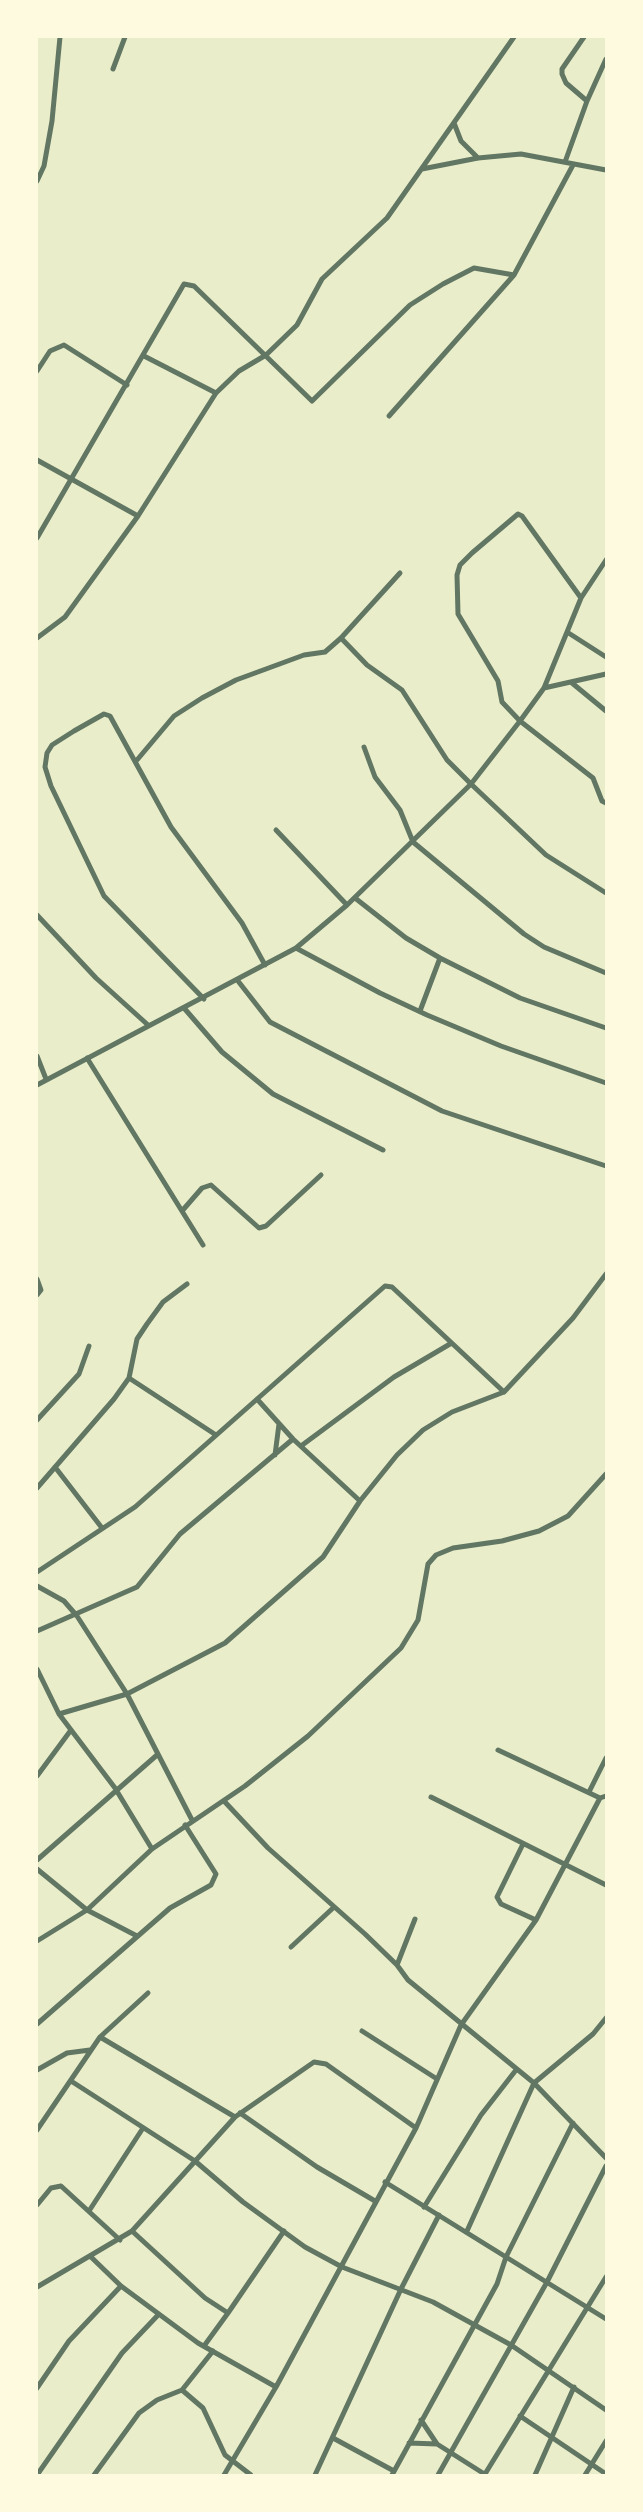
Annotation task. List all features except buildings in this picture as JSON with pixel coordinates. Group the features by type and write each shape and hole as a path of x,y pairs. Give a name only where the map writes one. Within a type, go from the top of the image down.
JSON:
{"street":[{"path":"37,181 44,166 52,121 60,37"},
{"path":"113,69 125,37"},
{"path":"37,638 65,617 138,516 216,393 239,371 266,355 297,325 323,279 348,252 387,218 514,37"},
{"path":"584,37 562,69 562,74 566,82 587,100"},
{"path":"565,162 587,100 606,59"},
{"path":"454,123 461,141 478,158"},
{"path":"422,169 439,168 478,158 521,154 606,170"},
{"path":"389,416 514,275 573,165"},
{"path":"37,538 144,356 180,287 189,283 312,401 410,305 443,284 474,268 514,275"},
{"path":"37,371 50,351 64,345 127,385"},
{"path":"144,356 216,393"},
{"path":"37,460 138,516"},
{"path":"581,598 518,514 460,565 455,588 458,614 498,681 502,702 520,720 593,778 602,801 606,803"},
{"path":"37,1085 296,948 355,898 471,783 544,688 581,598 606,560"},
{"path":"137,760 174,716 202,698 236,680 304,656 325,652 400,573"},
{"path":"566,632 606,657"},
{"path":"341,638 367,665 402,690 447,760 546,855 606,893"},
{"path":"544,688 606,674"},
{"path":"572,683 606,711"},
{"path":"204,999 104,896 51,786 45,767 47,753 52,745 107,714 137,760 171,827 242,923 265,965"},
{"path":"364,747 375,777 400,810 413,842 524,934 544,947 606,973"},
{"path":"276,830 347,905"},
{"path":"355,898 405,938 440,958 520,998 606,1028"},
{"path":"37,915 96,978 148,1025"},
{"path":"296,948 420,1011 501,1046 606,1083"},
{"path":"420,1011 440,958"},
{"path":"238,981 271,1023 442,1111 606,1166"},
{"path":"184,1008 222,1052 273,1094 383,1150"},
{"path":"37,1056 46,1079"},
{"path":"87,1058 203,1245"},
{"path":"182,1211 202,1188 211,1185 259,1228 266,1226 321,1175"},
{"path":"59,1714 127,1694 225,1643 323,1557 360,1501 397,1455 423,1430 452,1412 504,1392 573,1318 606,1274"},
{"path":"37,1279 41,1290 37,1295"},
{"path":"37,1488 129,1378 137,1339 163,1302 187,1284"},
{"path":"37,1572 135,1507 385,1286 392,1287 504,1392"},
{"path":"301,1446 394,1377 450,1344"},
{"path":"37,1420 79,1374 89,1346"},
{"path":"129,1378 216,1436"},
{"path":"257,1398 293,1439 360,1501"},
{"path":"275,1455 279,1424"},
{"path":"37,1631 137,1587 180,1534 293,1439"},
{"path":"55,1467 102,1528"},
{"path":"37,1941 87,1910 152,1849 192,1819 224,1801 308,1737 401,1648 418,1620 428,1564 436,1555 453,1548 502,1541 539,1531 568,1516 606,1474"},
{"path":"37,1586 58,1597 77,1615 127,1694 192,1819"},
{"path":"37,1669 59,1714 115,1788 152,1849"},
{"path":"37,1776 71,1730"},
{"path":"224,2475 276,2387 416,2128 461,2025 536,1920 603,1797 498,1750"},
{"path":"37,1860 115,1788 157,1755"},
{"path":"589,1792 606,1758"},
{"path":"431,1797 606,1885"},
{"path":"224,1801 268,1848 397,1965 408,1980 534,2083 606,2158"},
{"path":"37,2024 170,1908 211,1885 215,1879 213,1868 185,1825"},
{"path":"523,1844 498,1893 498,1901 536,1920"},
{"path":"37,1869 87,1910 137,1936"},
{"path":"291,1947 333,1908"},
{"path":"397,1965 415,1919"},
{"path":"37,2130 100,2037 148,1993"},
{"path":"467,2231 534,2083 593,2034 606,2018"},
{"path":"362,2031 437,2080"},
{"path":"100,2037 237,2115 375,2201"},
{"path":"37,2070 67,2053 90,2050"},
{"path":"37,2287 132,2231 237,2115 318,2061 416,2128"},
{"path":"424,2207 481,2115 516,2070"},
{"path":"71,2081 195,2161 284,2231 342,2267 401,2289 511,2345 606,2410"},
{"path":"333,2438 393,2473 497,2284 506,2257 573,2123"},
{"path":"89,2211 144,2128"},
{"path":"438,2475 547,2282 606,2166"},
{"path":"385,2182 606,2319"},
{"path":"37,2205 58,2185 120,2240"},
{"path":"315,2475 401,2289 439,2216"},
{"path":"132,2231 205,2298 228,2313"},
{"path":"204,2346 284,2231"},
{"path":"91,2256 121,2286 204,2346 276,2387"},
{"path":"421,2420 437,2444 485,2475 547,2369 606,2277"},
{"path":"37,2388 69,2341 121,2286"},
{"path":"37,2475 115,2362 159,2314"},
{"path":"94,2475 139,2413 157,2400 182,2390 213,2351"},
{"path":"535,2475 554,2438 574,2387"},
{"path":"182,2390 203,2408 232,2463 251,2475"},
{"path":"520,2416 606,2474"},
{"path":"585,2475 606,2441"},
{"path":"409,2443 437,2444"}]}
